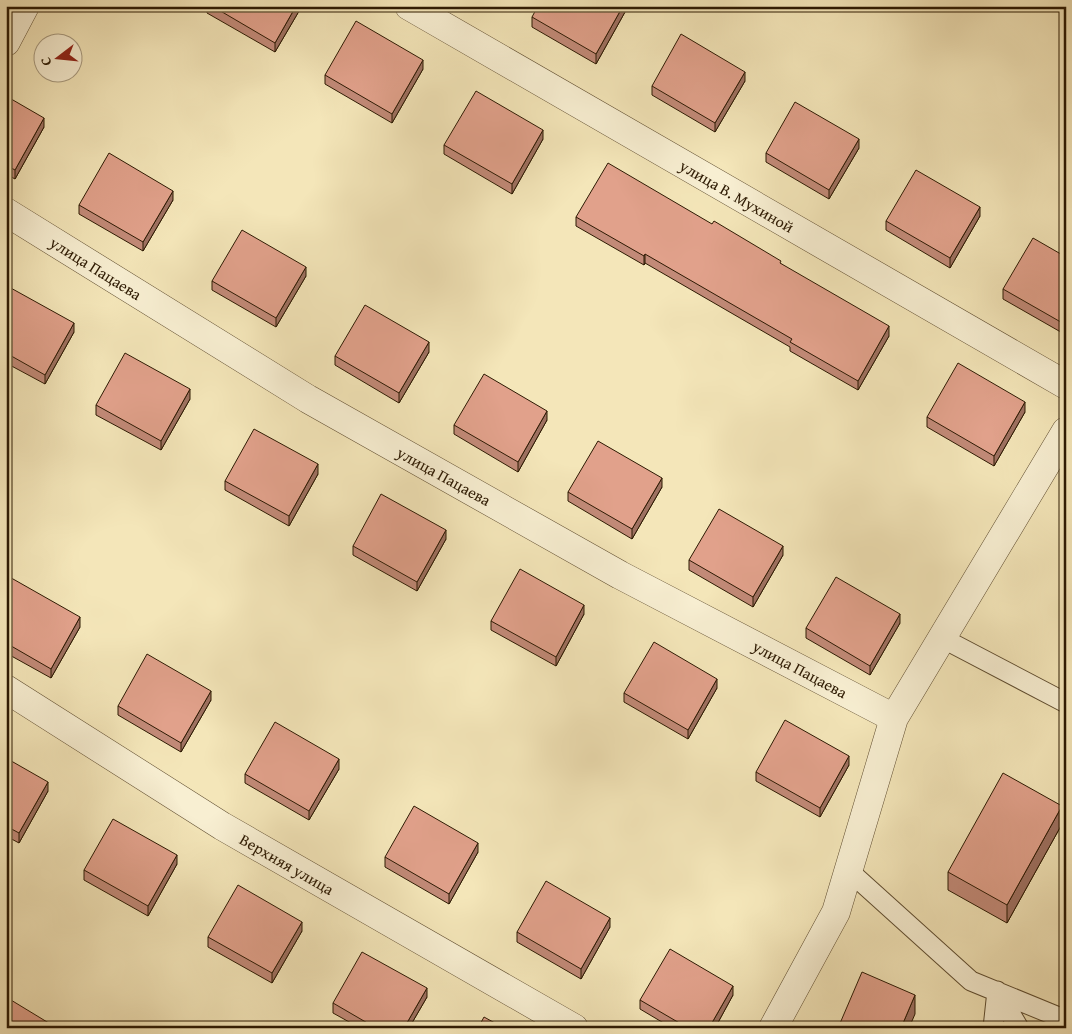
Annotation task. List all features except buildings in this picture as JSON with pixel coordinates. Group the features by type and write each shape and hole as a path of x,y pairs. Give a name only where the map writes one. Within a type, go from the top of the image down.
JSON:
{"street":[{"path":"6,42 25,6"},
{"name":"улица В. Мухиной","path":"409,6 1066,385"},
{"name":"улица Пацаева","path":"6,212 316,404 620,575 894,718"},
{"path":"772,1028 836,912 894,718 1066,431"},
{"name":"Верхняя улица","path":"6,690 222,826 574,1028"}],"lane":[{"path":"942,638 1066,703"},
{"path":"848,870 971,980 1066,1020"},
{"path":"993,1028 997,991"},
{"path":"997,991 1019,1028"}]}
